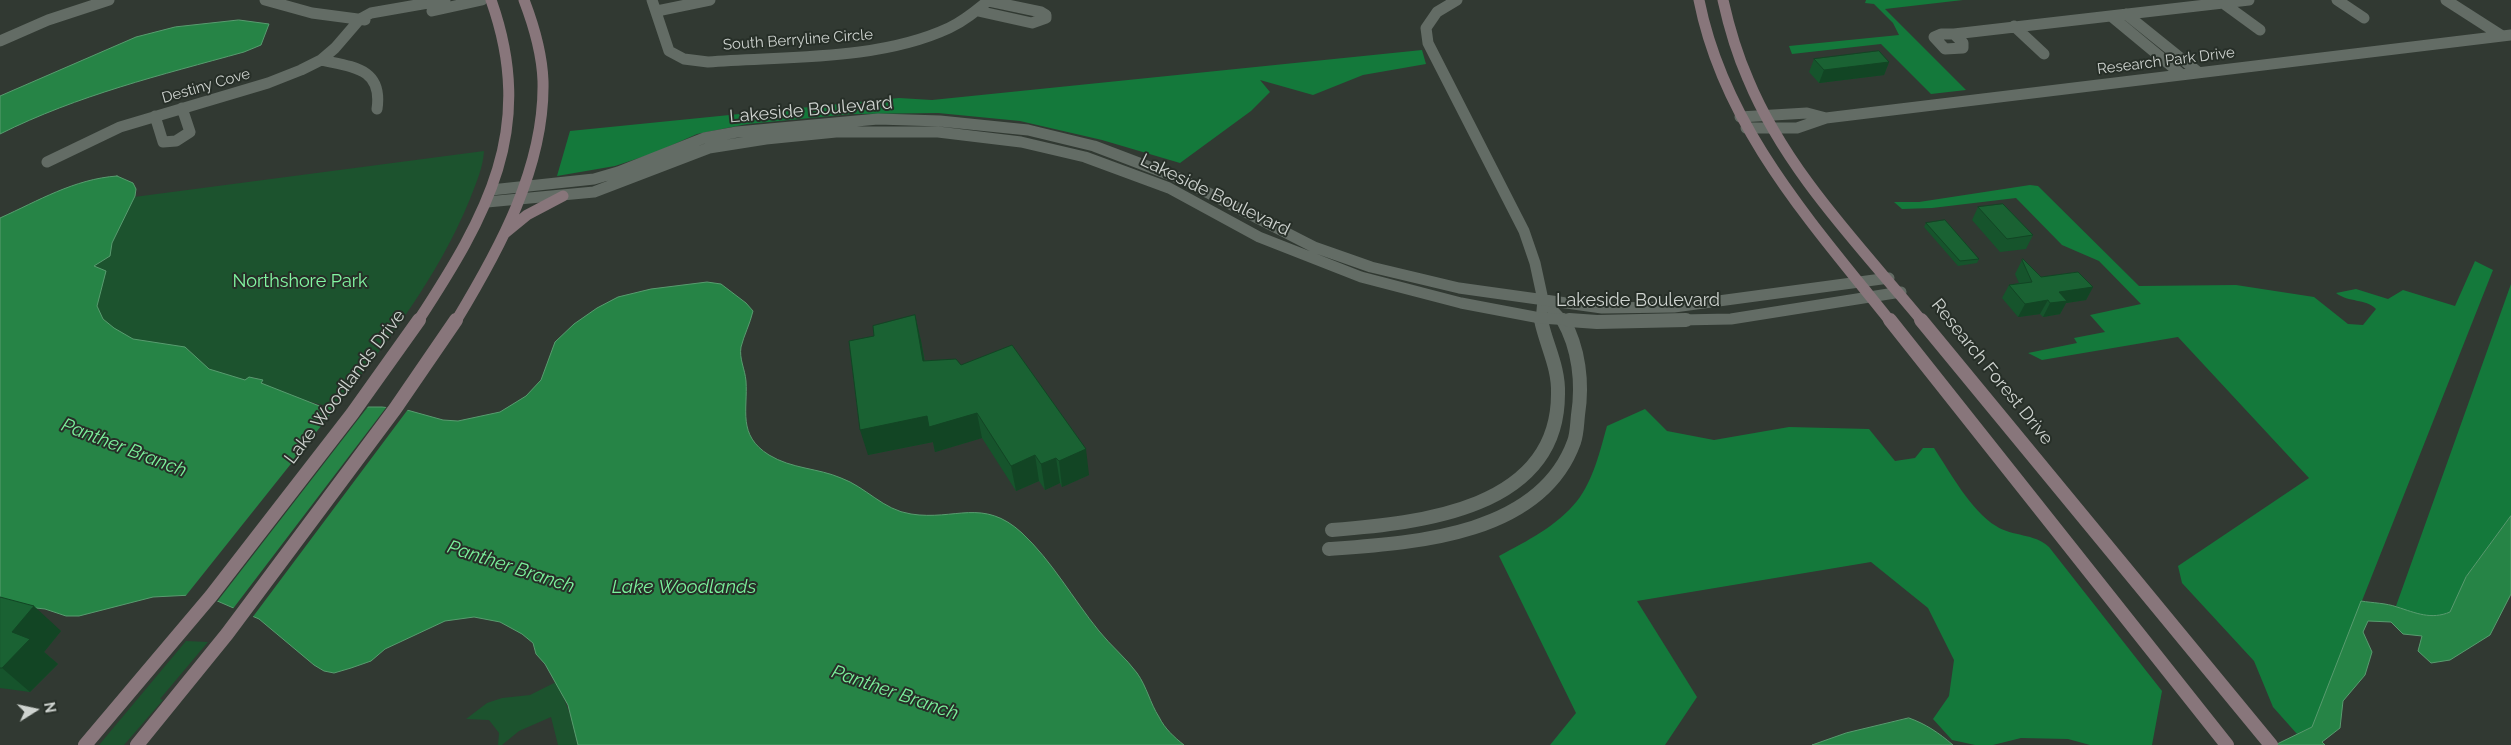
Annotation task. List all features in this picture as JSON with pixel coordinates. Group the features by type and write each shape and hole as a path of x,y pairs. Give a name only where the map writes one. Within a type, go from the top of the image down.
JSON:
{"main road":[{"name":"Lake Woodlands Drive","path":"85,745 176,640 373,387 426,310 469,240 487,202 506,138 510,89 507,52 502,26 491,0"},
{"path":"137,745 219,643 409,390 465,309 503,235 532,164 543,102 543,74 540,45 524,0"},
{"path":"1699,0 1702,20 1717,69 1746,128 1794,201 2227,745"},
{"name":"Research Forest Drive","path":"1723,0 1731,37 1742,69 1765,116 1821,198 1901,292 2272,745"},
{"path":"503,235 527,215 563,196"}],"street":[{"path":"0,41 48,20 109,0"},
{"path":"265,0 312,13 375,21 482,0"},
{"path":"360,19 371,13 445,0"},
{"name":"South Berryline Circle","path":"652,0 669,51 684,59 708,62 884,48 938,34 978,11"},
{"path":"657,11 710,0"},
{"path":"989,0 1041,12 1046,15 1046,18 1032,23 978,11 989,0"},
{"path":"1332,530 1384,525 1453,511 1487,500 1524,478 1536,465 1552,438 1558,404 1555,363 1540,318 1543,300 1535,263 1524,231 1428,43 1426,28 1437,12 1457,0"},
{"path":"1954,34 2250,0"},
{"path":"2337,0 2364,18"},
{"path":"2446,0 2507,36"},
{"path":"2223,3 2260,30"},
{"path":"2126,14 2198,72"},
{"path":"2111,16 2181,74"},
{"name":"Destiny Cove","path":"47,162 92,138 155,116 268,83 321,60 335,48 360,19"},
{"path":"2014,26 2044,54"},
{"name":"Research Park Drive","path":"1740,117 1807,113 1826,118 2507,36"},
{"path":"321,60 356,68 375,79 381,95 377,109"},
{"path":"155,116 163,142 176,141 190,132 182,108"},
{"name":"Research Park Drive","path":"1746,128 1773,130 1814,126 1826,118"},
{"path":"872,132 878,119"},
{"name":"Lakeside Boulevard","path":"491,190 594,179 618,172 704,138 770,128 878,119 982,124 1039,132 1094,146 1182,179 1314,247 1371,267 1459,288 1602,308 1674,306 1726,301 1889,278"},
{"path":"766,139 770,128"},
{"name":"Lakeside Boulevard","path":"487,202 594,192 621,184 709,148 766,139 872,132 938,132 1022,142 1085,157 1169,188 1259,237 1308,258 1361,277 1462,303 1540,318 1666,322 1731,319 1901,292"},
{"path":"1169,188 1182,179"},
{"path":"1361,277 1371,267"},
{"path":"1329,549 1398,544 1471,529 1528,503 1547,487 1566,463 1577,432 1581,403 1579,369 1563,320 1543,300"}],"green space":[{"name":"Northshore Park","path":"484,151 481,169 470,199 443,255 392,334 335,408 303,400 260,383 263,380 253,377 245,380 214,371 202,364 189,350 133,339 116,330 103,319 97,306 101,287 94,266 110,256 112,243 134,197"},
{"path":"186,641 208,642 160,699 163,700 124,745 99,745"},
{"path":"590,674 561,691 574,725 578,745 558,745 551,717 519,731 502,745 498,745 499,733 489,720 466,719 487,703 502,698 530,695 556,682 558,687"}],"shaded area":[{"path":"1866,0 1963,0 1885,9 1966,90 1931,94 1881,44 1792,54 1789,46 1899,35 1893,23 1874,4 1865,3"},
{"path":"1422,50 1426,64 1363,75 1313,95 1260,80 1270,92 1251,111 1180,163 1102,140 1020,121 938,113 852,114 747,124 697,134 654,153 615,166 557,176 570,131 899,98 932,100"},
{"path":"2030,185 2038,186 2139,286 2236,285 2314,297 2348,324 2363,325 2376,309 2367,303 2346,298 2336,293 2356,289 2388,299 2403,290 2455,306 2475,261 2493,270 2312,727 2297,734 2273,707 2254,661 2182,583 2178,566 2309,478 2178,337 2042,360 2028,353 2077,343 2074,338 2105,332 2090,315 2141,304 2099,261 2062,245 2016,198 1932,208 1902,209 1894,202 1919,202"},
{"path":"2511,284 2511,516 2466,577 2450,612 2436,616 2416,614 2396,606"},
{"path":"1645,409 1667,431 1714,440 1789,427 1869,429 1895,461 1915,458 1923,448 1934,448 1970,501 1987,519 2009,532 2037,539 2049,547 2162,691 2152,745 2090,745 2068,739 2021,738 1993,745 1975,745 1952,740 1933,719 1949,696 1954,660 1928,608 1871,562 1637,601 1697,697 1665,745 1550,745 1576,713 1499,556 1541,532 1569,510 1583,493 1592,475 1607,426"}],"water":[{"path":"239,20 269,24 261,45 244,52 90,97 29,120 0,134 0,96 136,37 175,27"},
{"name":"Lake Woodlands","path":"117,176 133,183 136,189 135,196 112,243 110,256 94,266 106,271 97,306 103,319 133,339 185,347 209,369 245,380 249,377 263,380 261,383 322,407 382,407 407,410 443,420 458,421 500,412 526,396 541,380 555,342 574,324 597,308 618,297 651,289 707,282 721,284 746,303 753,311 741,347 741,360 746,381 746,421 752,439 759,447 778,460 850,482 901,512 927,515 981,513 1008,522 1033,544 1053,568 1089,619 1137,673 1161,721 1184,745 578,745 568,705 545,664 536,654 533,643 522,634 500,622 474,617 445,621 385,649 371,661 334,673 324,671 314,665 259,619 208,597 192,595 153,597 79,616 66,616 45,609 0,604 0,218 71,186 86,181"},
{"path":"2511,516 2511,594 2490,635 2450,660 2431,663 2418,651 2422,636 2403,634 2391,622 2368,621 2363,632 2372,652 2365,675 2343,701 2340,728 2322,742 2325,745 2275,745 2312,727 2361,601 2388,605 2430,616 2450,612 2466,577"},
{"path":"1909,718 1932,729 1953,745 1812,745 1846,733"}],"pier":[{"path":"370,404 216,603 208,600 184,598 337,406"},
{"path":"388,405 409,408 252,618 232,610"}],"building":[{"path":"1879,51 1889,62 1824,70 1814,59"},
{"path":"2003,204 2033,235 2007,239 1978,207"},
{"path":"1945,220 1979,259 1960,261 1926,223"},
{"path":"2023,259 2041,277 2078,272 2093,287 2059,292 2067,301 2050,303 2048,300 2025,304 2009,285 2032,282"},
{"path":"915,315 923,361 956,359 961,365 1012,345 1086,449 1059,461 1056,458 1041,464 1035,455 1011,466 977,413 929,427 927,416 860,430 849,341 874,336 873,326"},
{"path":"0,597 34,606 12,632 30,639 2,668 0,668"}],"water label":[{"name":"Panther Branch","path":"124,448"},
{"name":"Panther Branch","path":"511,567"},
{"name":"Panther Branch","path":"895,693"}]}
